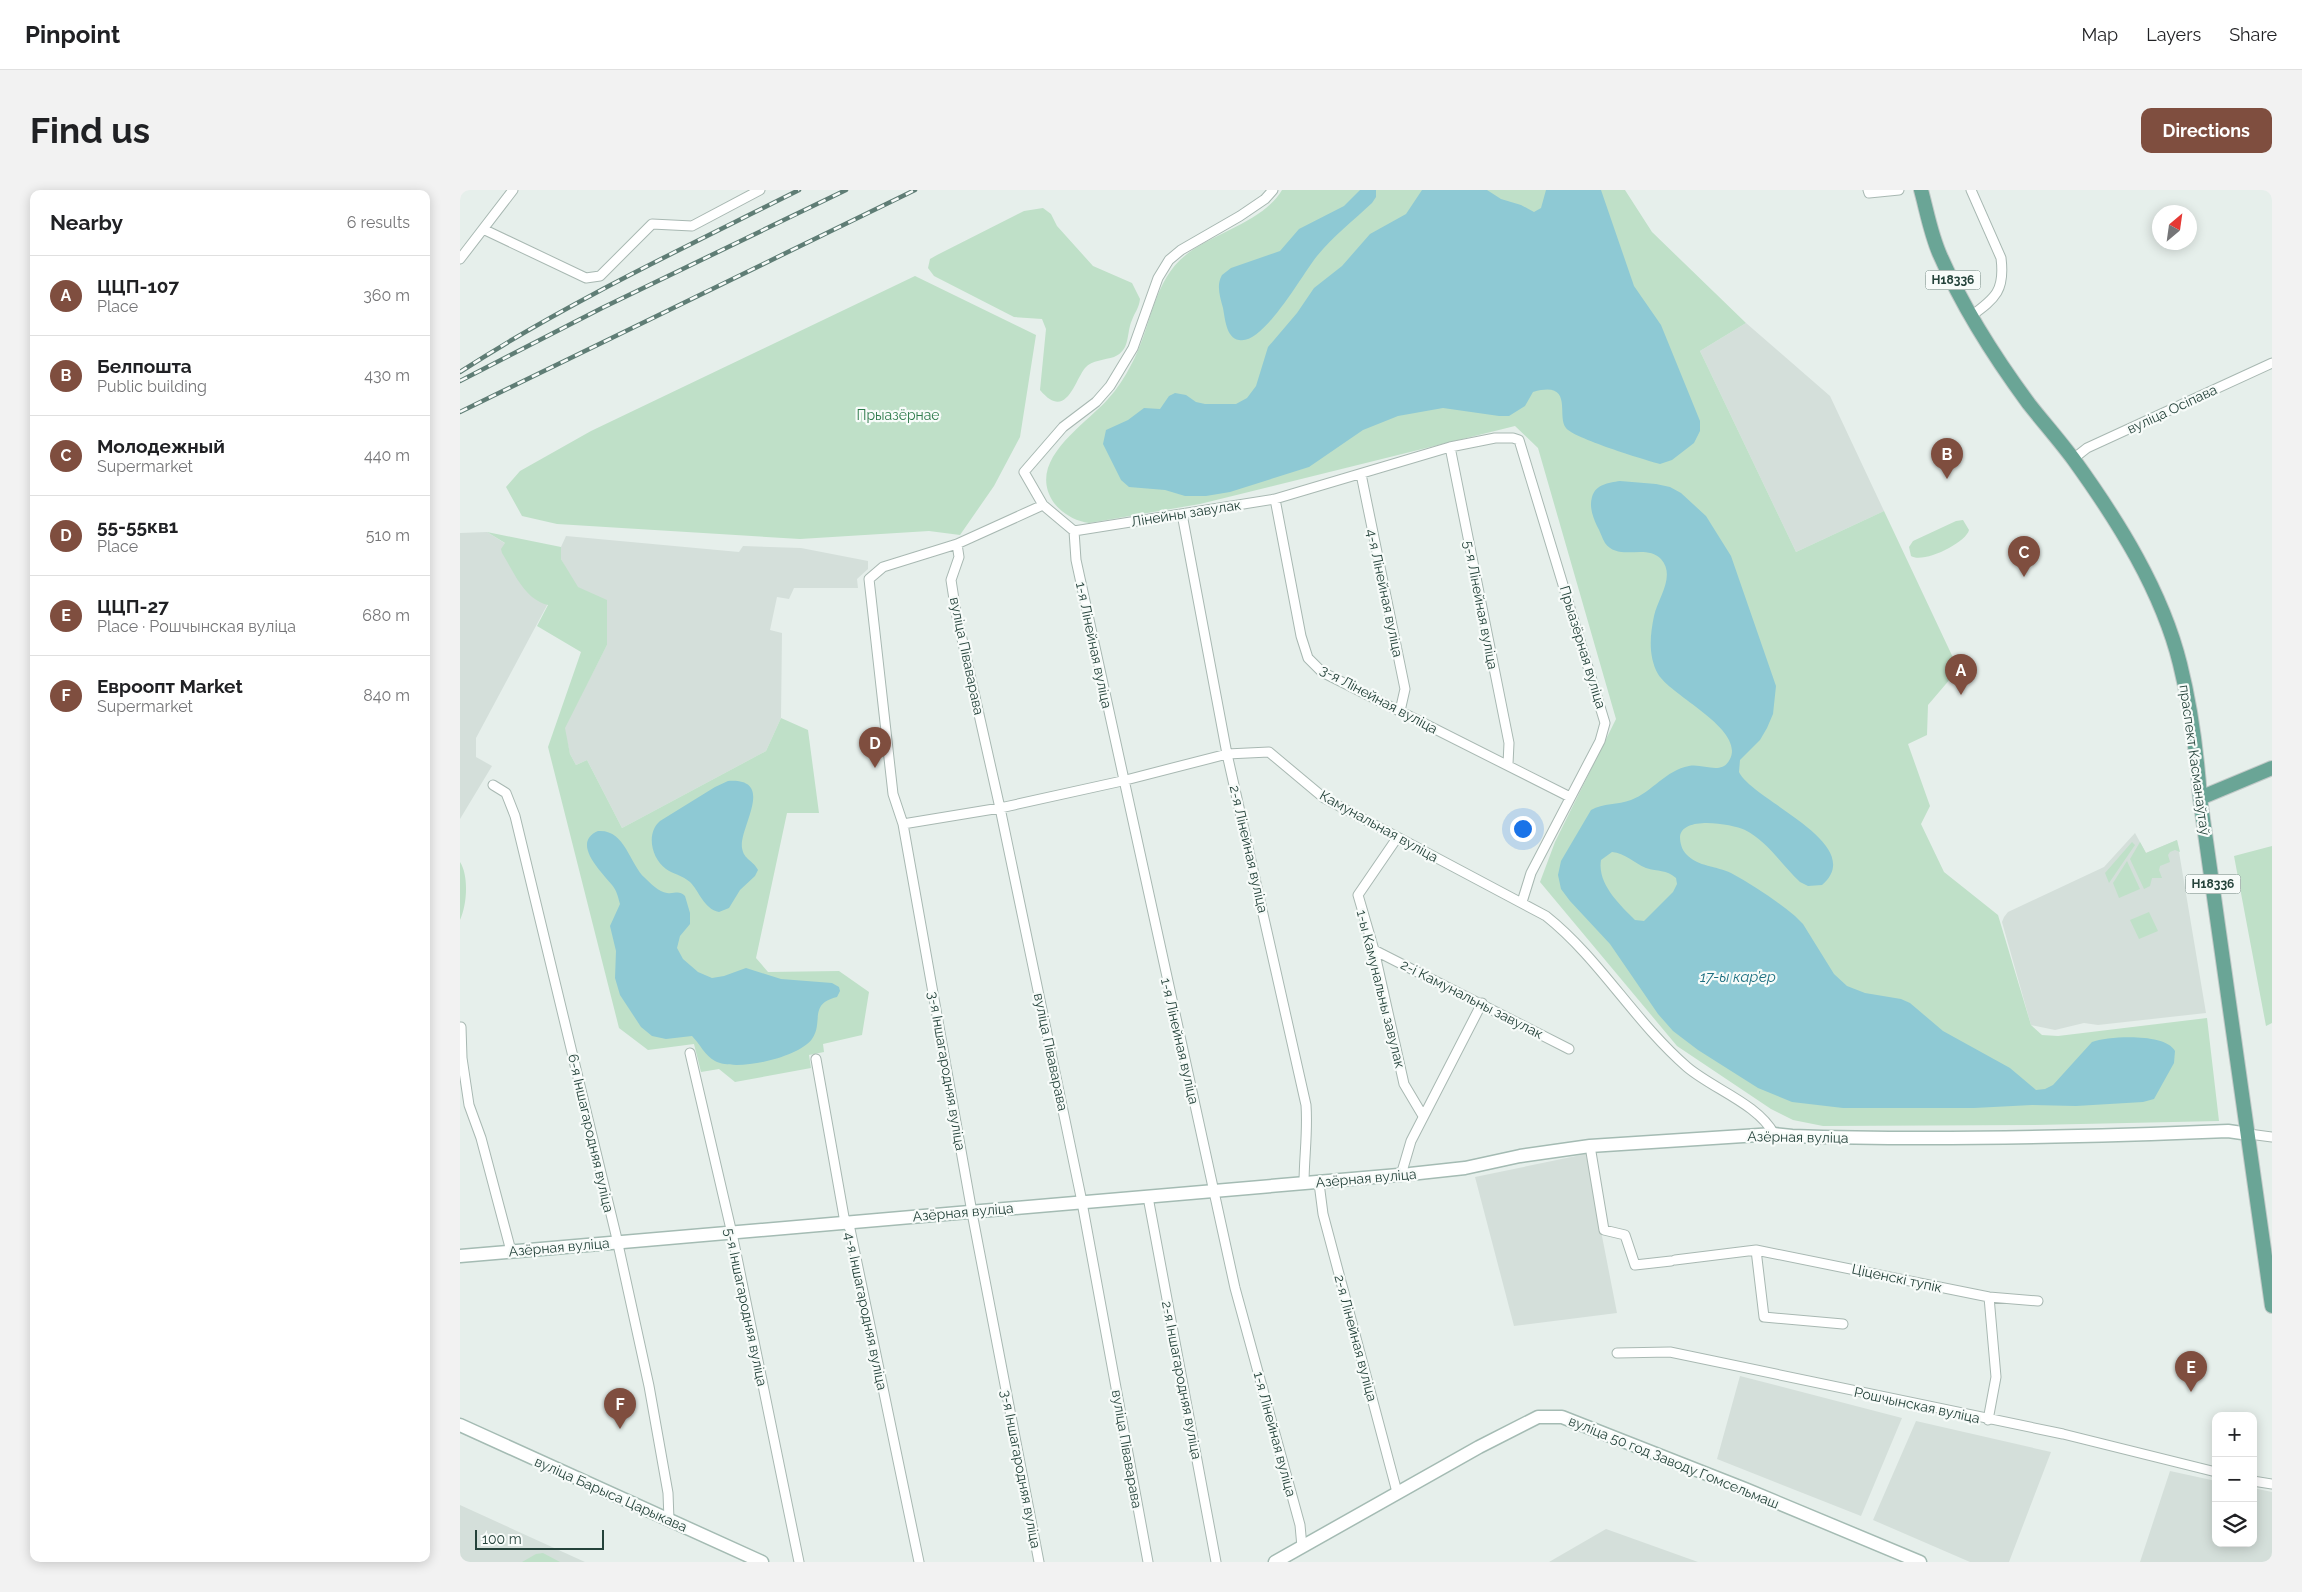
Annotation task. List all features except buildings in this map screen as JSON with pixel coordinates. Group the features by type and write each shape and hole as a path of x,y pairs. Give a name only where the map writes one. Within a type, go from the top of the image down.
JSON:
{"main road":[{"name":"праспект Касманаўтаў","path":"1921,190 1940,256 1971,316 2006,372 2073,459 2121,533 2166,620 2180,663 2191,714 2200,798 2272,1306"},
{"path":"2200,798 2272,768"}],"street":[{"path":"460,260 485,230 513,190"},
{"path":"485,230 586,278 593,279 600,276 652,224 692,226 760,190"},
{"path":"1074,531 1043,505 1024,472 1063,427 1096,402 1110,386 1133,348 1163,268 1181,250 1240,216 1265,199 1273,190"},
{"path":"1868,190 1870,193 1900,190"},
{"path":"1971,190 2001,258 2002,267 1997,294 1993,300 1971,316"},
{"name":"вуліца Осіпава","path":"2073,459 2087,448 2272,363"},
{"name":"Лінейны завулак","path":"1074,531 1275,499 1450,447 1495,438 1514,438 1519,440"},
{"name":"Прыазёрная вуліца","path":"1519,440 1604,723 1600,741 1531,872 1522,902"},
{"name":"5-я Лінейная вуліца","path":"1450,447 1509,743 1508,764"},
{"name":"4-я Лінейная вуліца","path":"1361,474 1405,689 1400,711"},
{"name":"3-я Лінейная вуліца","path":"1275,499 1301,636 1308,658 1322,672 1508,764 1570,797"},
{"path":"957,544 1043,505"},
{"name":"2-я Лінейная вуліца","path":"1182,514 1227,754 1306,1106 1307,1134 1304,1155 1304,1184"},
{"name":"1-я Лінейная вуліца","path":"1074,531 1076,560 1122,781 1235,1288 1300,1525 1302,1546"},
{"name":"3-я Іншагародняя вуліца","path":"957,544 883,567 869,579 892,794 903,824 972,1211 1039,1562"},
{"name":"вуліца Піваварава","path":"957,544 958,557 952,580 956,612 1000,808 1082,1203 1148,1562"},
{"name":"Камунальная вуліца","path":"903,824 1000,808 1122,781 1227,754 1269,752 1324,798 1546,916 1570,935 1663,1045 1689,1068 1764,1119 1774,1134"},
{"name":"6-я Іншагародняя вуліца","path":"493,785 506,793 515,816 617,1242 662,1455 668,1493 669,1520"},
{"name":"1-ы Камунальны завулак","path":"1397,838 1358,895 1374,950 1404,1084 1424,1116"},
{"name":"2-і Камунальны завулак","path":"1374,950 1569,1048"},
{"path":"1401,1175 1411,1141 1482,1003"},
{"path":"461,1027 462,1058 469,1105 482,1138 511,1251"},
{"name":"5-я Іншагародняя вуліца","path":"690,1053 731,1232 799,1562"},
{"name":"4-я Іншагародняя вуліца","path":"816,1059 847,1223 919,1562"},
{"name":"Азёрная вуліца","path":"460,1256 1319,1183 1465,1168 1520,1156 1590,1146 1774,1134 1897,1139 2046,1138 2228,1131 2272,1137"},
{"name":"Ціценскі тупік","path":"1590,1146 1604,1230 1625,1235 1635,1265 1756,1250 1989,1297 2038,1301"},
{"name":"2-я Лінейная вуліца","path":"1319,1183 1323,1214 1397,1492"},
{"name":"2-я Іншагародняя вуліца","path":"1148,1197 1216,1562"},
{"path":"1756,1250 1764,1317 1843,1324"},
{"path":"1988,1420 1996,1377 1989,1297"},
{"name":"Рошчынская вуліца","path":"1617,1353 1670,1352 2071,1436 2212,1471"},
{"name":"вуліца 50 год Заводу Гомсельмаш","path":"1275,1562 1397,1492 1538,1417 1551,1416 1562,1418 1731,1484 1920,1562"},
{"name":"вуліца Барыса Царыкава","path":"460,1425 762,1562"},
{"path":"2257,1481 2272,1484"}],"shaded area":[{"path":"1746,323 1830,396 1884,511 1796,552 1700,351"},
{"path":"487,532 561,579 476,738 476,757 492,766 460,819 460,533"},
{"path":"566,536 739,552 743,546 801,548 868,561 868,569 857,579 858,588 794,588 789,599 777,597 770,630 782,633 781,718 766,751 622,828 587,760 576,765 570,754 564,728 607,645 561,559 561,547"},
{"path":"2135,833 2146,853 2177,840 2206,1013 2098,1025 2084,1023 2055,1030 2031,1025 2002,922 2004,917 2008,912 2104,867"},
{"path":"1586,1154 1617,1313 1514,1326 1475,1177"},
{"path":"1740,1376 1902,1418 1861,1516 1717,1459"},
{"path":"1916,1421 2051,1452 2009,1562 1970,1562 1873,1520"},
{"path":"2170,1471 2212,1480 2212,1547 2257,1547 2257,1489 2272,1492 2272,1562 2140,1562"},
{"path":"460,1505 585,1562 460,1562"},
{"path":"1606,1529 1698,1562 1549,1562"}],"green space":[{"path":"1282,190 1625,190 1652,232 1746,323 1700,351 1796,552 1884,511 1956,664 1957,671 1928,705 1927,735 1908,744 1930,806 1921,824 1944,872 1998,915 2031,1025 2042,1035 2058,1036 2207,1018 2219,1121 2035,1125 1823,1126 1793,1120 1771,1109 1677,1046 1540,882 1555,842 1616,719 1538,448 1515,426 1200,504 1089,523 1074,519 1065,514 1054,503 1047,488 1047,473 1052,459 1061,445 1115,391 1129,369 1143,338 1157,296 1171,271 1180,260 1205,242 1262,211 1273,202"},
{"path":"1043,208 1051,214 1057,226 1093,266 1132,283 1140,299 1130,325 1126,346 1123,350 1114,357 1088,365 1068,396 1056,402 1049,399 1040,390 1046,329 1042,319 1014,317 934,276 928,268 930,259 937,255 1024,211"},
{"name":"Прыазёрнае","path":"915,276 1036,335 1020,437 994,486 960,535 929,531 800,539 557,524 522,516 506,487 520,471 591,431"},
{"path":"1963,520 1969,530 1960,541 1934,555 1917,558 1911,556 1909,547 1913,541 1956,521"},
{"path":"487,532 561,547 561,559 578,587 607,600 607,645 565,728 570,754 576,765 587,760 622,828 766,751 781,718 808,730 819,813 787,813 756,958 768,972 839,971 869,992 862,1035 823,1044 824,1052 809,1055 811,1068 735,1082 719,1069 701,1072 694,1044 648,1050 619,1028 548,747 581,652 537,626 548,605 532,597 526,591 502,553 501,549 505,543"},
{"path":"2177,840 2180,852 2175,850 2170,852 2168,855 2170,862 2160,866 2159,870 2162,878 2152,878 2150,886 2144,889 2130,859 2140,842 2146,853"},
{"path":"2132,842 2135,845 2109,883 2105,873"},
{"path":"2272,846 2272,1023 2266,1026 2234,856"},
{"path":"2127,861 2140,889 2119,898 2113,883"},
{"path":"460,862 465,875 466,891 460,920"},
{"path":"2149,912 2158,931 2139,939 2130,920"},
{"path":"543,1553 560,1562 522,1562 536,1554"}],"water":[{"path":"1360,190 1376,190 1376,197 1323,249 1271,321 1249,339 1239,340 1231,336 1227,327 1219,291 1222,275 1231,268 1280,251 1299,229 1344,206"},
{"path":"1422,190 1487,190 1501,199 1521,205 1534,212 1541,208 1546,190 1601,190 1634,286 1661,325 1700,421 1700,431 1694,443 1672,460 1660,464 1610,448 1571,432 1566,428 1563,423 1562,401 1559,395 1554,391 1546,390 1533,392 1525,406 1509,416 1443,408 1398,416 1363,430 1309,467 1230,492 1206,496 1185,496 1165,490 1129,487 1121,480 1103,444 1106,430 1128,420 1144,408 1160,409 1169,396 1175,393 1186,395 1196,402 1205,404 1236,404 1247,398 1256,386 1268,347 1297,313 1314,288 1342,266 1370,234 1406,214"},
{"name":"17-ы кар’ер","path":"1620,481 1656,484 1670,487 1681,493 1706,516 1731,556 1776,686 1773,714 1767,728 1760,740 1740,760 1739,772 1749,784 1820,839 1831,854 1833,870 1822,885 1808,886 1800,882 1760,840 1745,830 1730,825 1708,823 1689,826 1683,830 1680,837 1682,848 1686,854 1696,861 1731,873 1795,916 1803,924 1834,974 1847,986 1865,993 1901,999 1910,1003 1943,1031 2010,1068 2036,1090 2045,1089 2053,1085 2092,1042 2124,1037 2149,1039 2169,1045 2175,1051 2174,1063 2154,1099 2143,1102 2076,1106 2032,1105 1974,1108 1843,1108 1792,1102 1758,1088 1698,1050 1673,1031 1658,1014 1610,944 1561,889 1558,875 1561,861 1591,810 1600,806 1631,800 1681,768 1689,766 1722,767 1730,759 1732,748 1727,736 1717,725 1665,683 1655,667 1651,653 1652,631 1656,609 1665,587 1667,573 1665,566 1655,554 1648,552 1625,552 1611,548 1605,543 1591,508 1592,497 1596,489","holes":["1612,852 1646,868 1665,872 1676,878 1677,884 1673,892 1644,921 1635,920 1606,886 1601,869 1601,860"]},
{"path":"728,781 743,782 750,787 753,795 742,848 747,858 758,870 755,876 740,890 729,908 719,912 706,904 690,882 669,871 661,864 654,852 652,839 653,832 660,821"},
{"path":"598,831 614,835 621,841 639,872 655,887 664,892 679,893 685,896 690,913 690,924 680,936 677,948 683,959 698,972 712,978 746,968 781,979 832,983 839,987 840,991 837,997 828,1000 820,1009 815,1033 805,1046 781,1057 766,1061 751,1064 725,1064 711,1059 692,1036 666,1039 652,1036 641,1027 620,995 615,978 616,951 610,926 620,904 615,890 596,866 588,850 587,843 590,836"}],"railway":[{"path":"460,372 501,346 584,299 799,190"},
{"path":"460,381 602,308 846,190"},
{"path":"460,412 915,190"}],"place":[{"name":"Белпошта","path":"1947,479"},
{"name":"Молодежный","path":"2024,577"},
{"name":"ЦЦП-107","path":"1961,695"},
{"name":"55-55кв1","path":"875,768"},
{"name":"ЦЦП-27","path":"2191,1392"},
{"name":"Евроопт Market","path":"620,1429"}]}
